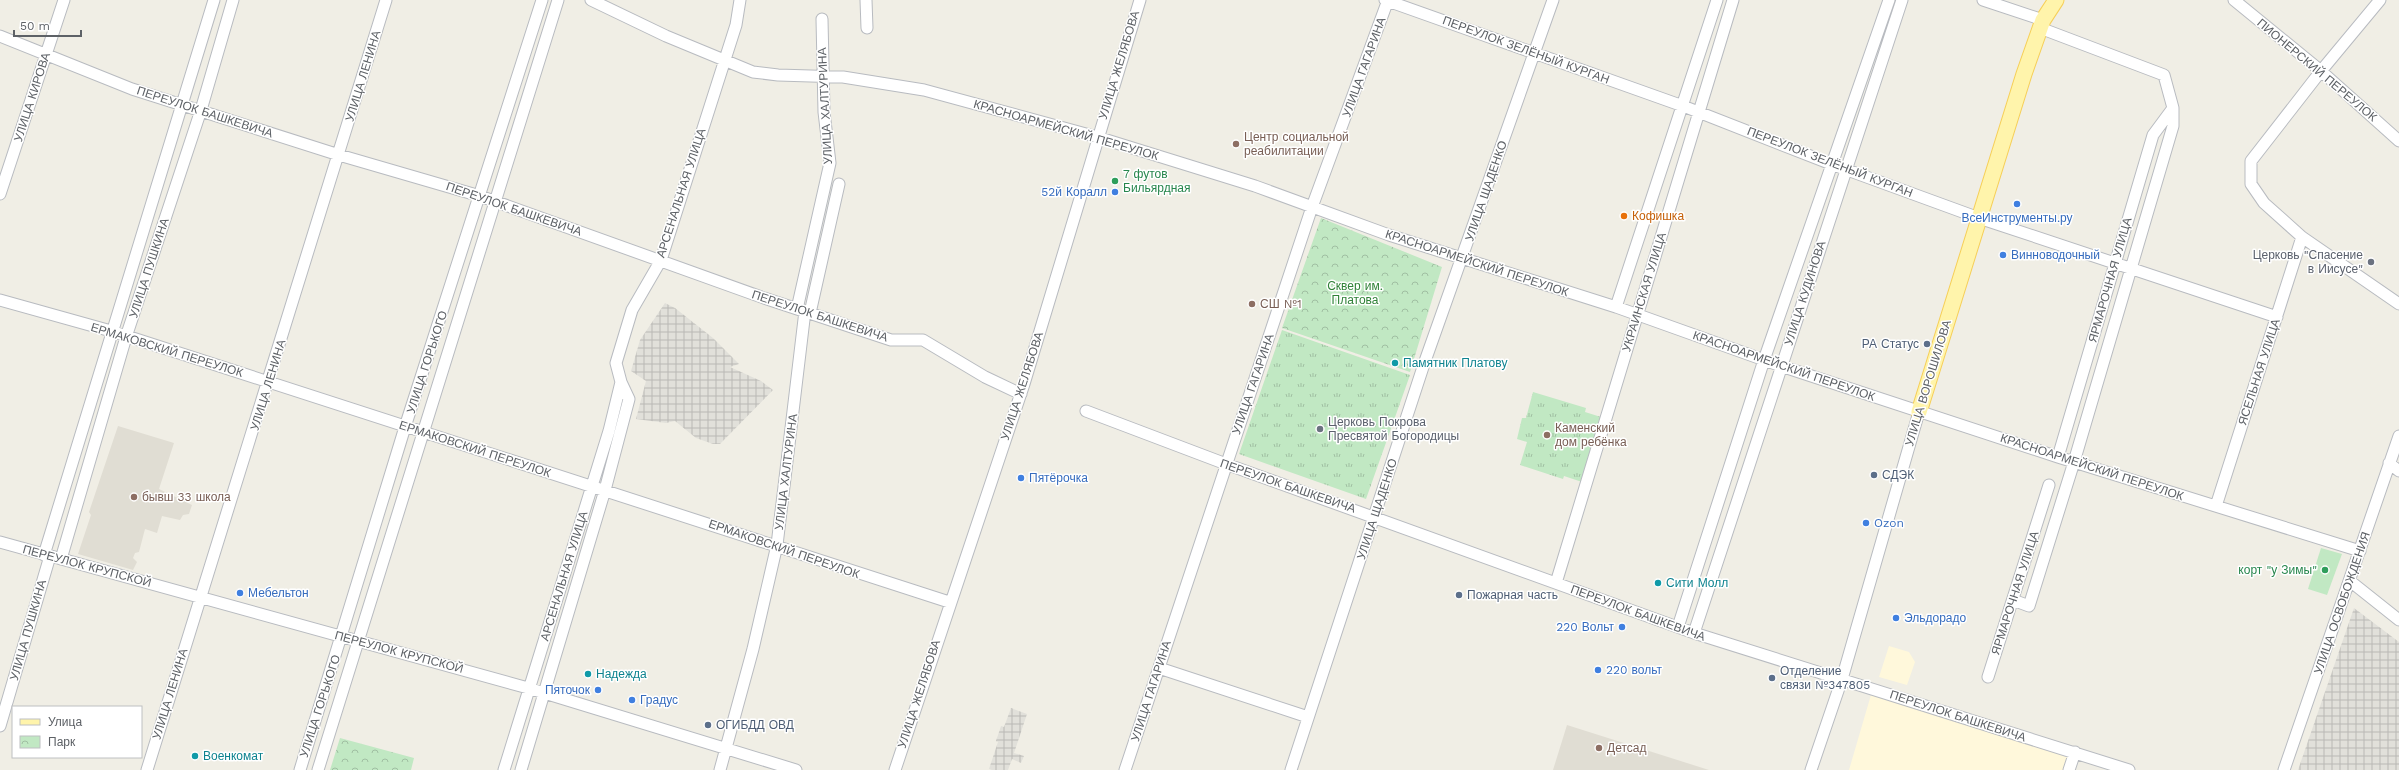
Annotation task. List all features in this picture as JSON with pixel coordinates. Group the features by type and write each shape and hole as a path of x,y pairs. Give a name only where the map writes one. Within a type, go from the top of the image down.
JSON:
{"main road":[{"name":"УЛИЦА ВОРОШИЛОВА","path":"1919,412 1979,218 2042,24 2056,0"}],"street":[{"name":"УЛИЦА КИРОВА","path":"0,194 64,0"},
{"name":"УЛИЦА ПУШКИНА","path":"0,726 111,331 183,105 214,0"},
{"name":"УЛИЦА ПУШКИНА","path":"61,559 126,337 201,110 232,0"},
{"name":"УЛИЦА ЛЕНИНА","path":"147,770 200,596 269,382 386,0"},
{"name":"УЛИЦА ГОРЬКОГО","path":"300,770 405,427 542,0"},
{"name":"УЛИЦА ГОРЬКОГО","path":"318,770 422,432 497,201 558,0"},
{"name":"КРАСНОАРМЕЙСКИЙ ПЕРЕУЛОК","path":"591,0 724,61 753,72 778,75 857,78 924,90 1097,137 1226,177 1462,260 1637,314 1781,366 1919,412 2360,551"},
{"name":"АРСЕНАЛЬНАЯ УЛИЦА","path":"521,770 543,692 605,490 629,399 621,382 616,363 632,310 661,260 736,25 740,0"},
{"path":"866,0 867,28"},
{"name":"УЛИЦА ЖЕЛЯБОВА","path":"894,770 949,602 1020,394 1097,137 1140,0"},
{"name":"ПЕРЕУЛОК ЗЕЛЁНЫЙ КУРГАН","path":"1387,0 1698,111 1831,164 1979,218 2277,316"},
{"name":"УЛИЦА ГАГАРИНА","path":"1125,770 1312,206 1387,0"},
{"name":"УЛИЦА ЩАДЕНКО","path":"1291,770 1424,364 1553,0"},
{"name":"УКРАИНСКАЯ УЛИЦА","path":"1616,307 1717,0"},
{"name":"УКРАИНСКАЯ УЛИЦА","path":"1556,583 1698,111 1733,0"},
{"name":"УЛИЦА КУДИНОВА","path":"1678,627 1764,360 1889,0"},
{"name":"УЛИЦА КУДИНОВА","path":"1694,633 1902,0"},
{"path":"1983,0 2164,75 2173,108 2172,132 2074,462 2029,606 2013,600"},
{"name":"ПИОНЕРСКИЙ ПЕРЕУЛОК","path":"2234,0 2321,71 2399,141"},
{"path":"2380,0 2321,71 2250,161 2252,184 2256,194 2302,237 2399,304"},
{"name":"УЛИЦА ХАЛТУРИНА","path":"720,770 727,749 753,649 777,545 804,311 830,163 823,76 822,19"},
{"name":"ПЕРЕУЛОК БАШКЕВИЧА","path":"0,36 132,89 338,155 497,201 764,298 891,340 923,340 985,377 1020,394"},
{"name":"ЯРМАРОЧНАЯ УЛИЦА","path":"2058,457 2153,135 2173,108"},
{"path":"804,311 839,184"},
{"name":"ЯСЕЛЬНАЯ УЛИЦА","path":"2216,506 2302,237"},
{"name":"ЕРМАКОВСКИЙ ПЕРЕУЛОК","path":"0,300 111,331 405,427 777,545 862,575 949,602"},
{"name":"АРСЕНАЛЬНАЯ УЛИЦА","path":"504,770 528,688 592,487 621,382"},
{"name":"ПЕРЕУЛОК БАШКЕВИЧА","path":"1086,411 1226,464 1694,633 2129,770"},
{"name":"УЛИЦА ВОРОШИЛОВА","path":"1812,770 1842,679 1919,412"},
{"name":"УЛИЦА ОСВОБОЖДЕНИЯ","path":"2284,770 2399,436"},
{"path":"2389,463 2399,471"},
{"name":"ЯРМАРОЧНАЯ УЛИЦА","path":"1988,677 2049,485"},
{"name":"ПЕРЕУЛОК КРУПСКОЙ","path":"0,542 47,556 200,596 543,692 796,770"},
{"path":"2350,581 2399,620"},
{"path":"1159,668 1308,718"},
{"path":"2069,770 2075,752"}],"shaded area":[{"path":"665,303 675,308 713,338 739,364 730,367 761,381 773,390 720,444 713,444 696,438 675,421 666,423 636,419 646,381 631,371 640,340"},
{"name":"бывш 33 школа","path":"118,426 174,443 159,489 192,505 189,514 183,515 180,520 162,516 157,533 145,529 139,552 135,553 133,558 137,562 133,570 78,554 91,515 89,512"},
{"path":"2354,608 2399,642 2399,770 2298,770"},
{"path":"1889,646 1909,652 1915,662 1907,685 1879,677"},
{"path":"1873,688 2075,752 2069,770 1849,770"},
{"path":"1011,708 1027,714 1014,753 1024,756 1021,763 1012,759 1008,770 989,769 998,742 996,741 1001,726 1004,727"},
{"name":"Детсад","path":"1567,725 1709,770 1553,770"}],"green space":[{"name":"Сквер им. Платова","path":"1321,218 1442,267 1410,372 1282,328"},
{"path":"1282,330 1410,375 1366,499 1239,454"},
{"path":"1533,392 1586,408 1585,412 1601,417 1582,482 1564,476 1563,479 1520,465 1527,442 1517,439 1522,418 1526,418"},
{"name":"корт \"у Зимы\"","path":"2321,548 2342,554 2327,595 2308,589"},
{"path":"340,738 414,758 411,770 330,770"}],"place":[{"name":"Центр социальной реабилитации","path":"1236,144"},
{"name":"7 футов Бильярдная","path":"1115,181"},
{"name":"52й Коралл","path":"1115,192"},
{"name":"ВсеИнструменты.ру","path":"2017,204"},
{"name":"Кофишка","path":"1624,216"},
{"name":"Винноводочный","path":"2003,255"},
{"name":"Церковь \"Спасение в Иисусе\"","path":"2371,262"},
{"name":"СШ №1","path":"1252,304"},
{"name":"РА Статус","path":"1927,344"},
{"name":"Памятник Платову","path":"1395,363"},
{"name":"Церковь Покрова Пресвятой Богородицы","path":"1320,429"},
{"name":"Каменский дом ребёнка","path":"1547,435"},
{"name":"СДЭК","path":"1874,475"},
{"name":"Пятёрочка","path":"1021,478"},
{"name":"бывш 33 школа","path":"134,497"},
{"name":"Ozon","path":"1866,523"},
{"name":"корт \"у Зимы\"","path":"2325,570"},
{"name":"Сити Молл","path":"1658,583"},
{"name":"Мебельтон","path":"240,593"},
{"name":"Пожарная часть","path":"1459,595"},
{"name":"Эльдорадо","path":"1896,618"},
{"name":"220 Вольт","path":"1622,627"},
{"name":"220 вольт","path":"1598,670"},
{"name":"Надежда","path":"588,674"},
{"name":"Отделение связи №347805","path":"1772,678"},
{"name":"Пяточок","path":"598,690"},
{"name":"Градус","path":"632,700"},
{"name":"ОГИБДД ОВД","path":"708,725"},
{"name":"Детсад","path":"1599,748"},
{"name":"Военкомат","path":"195,756"}]}
